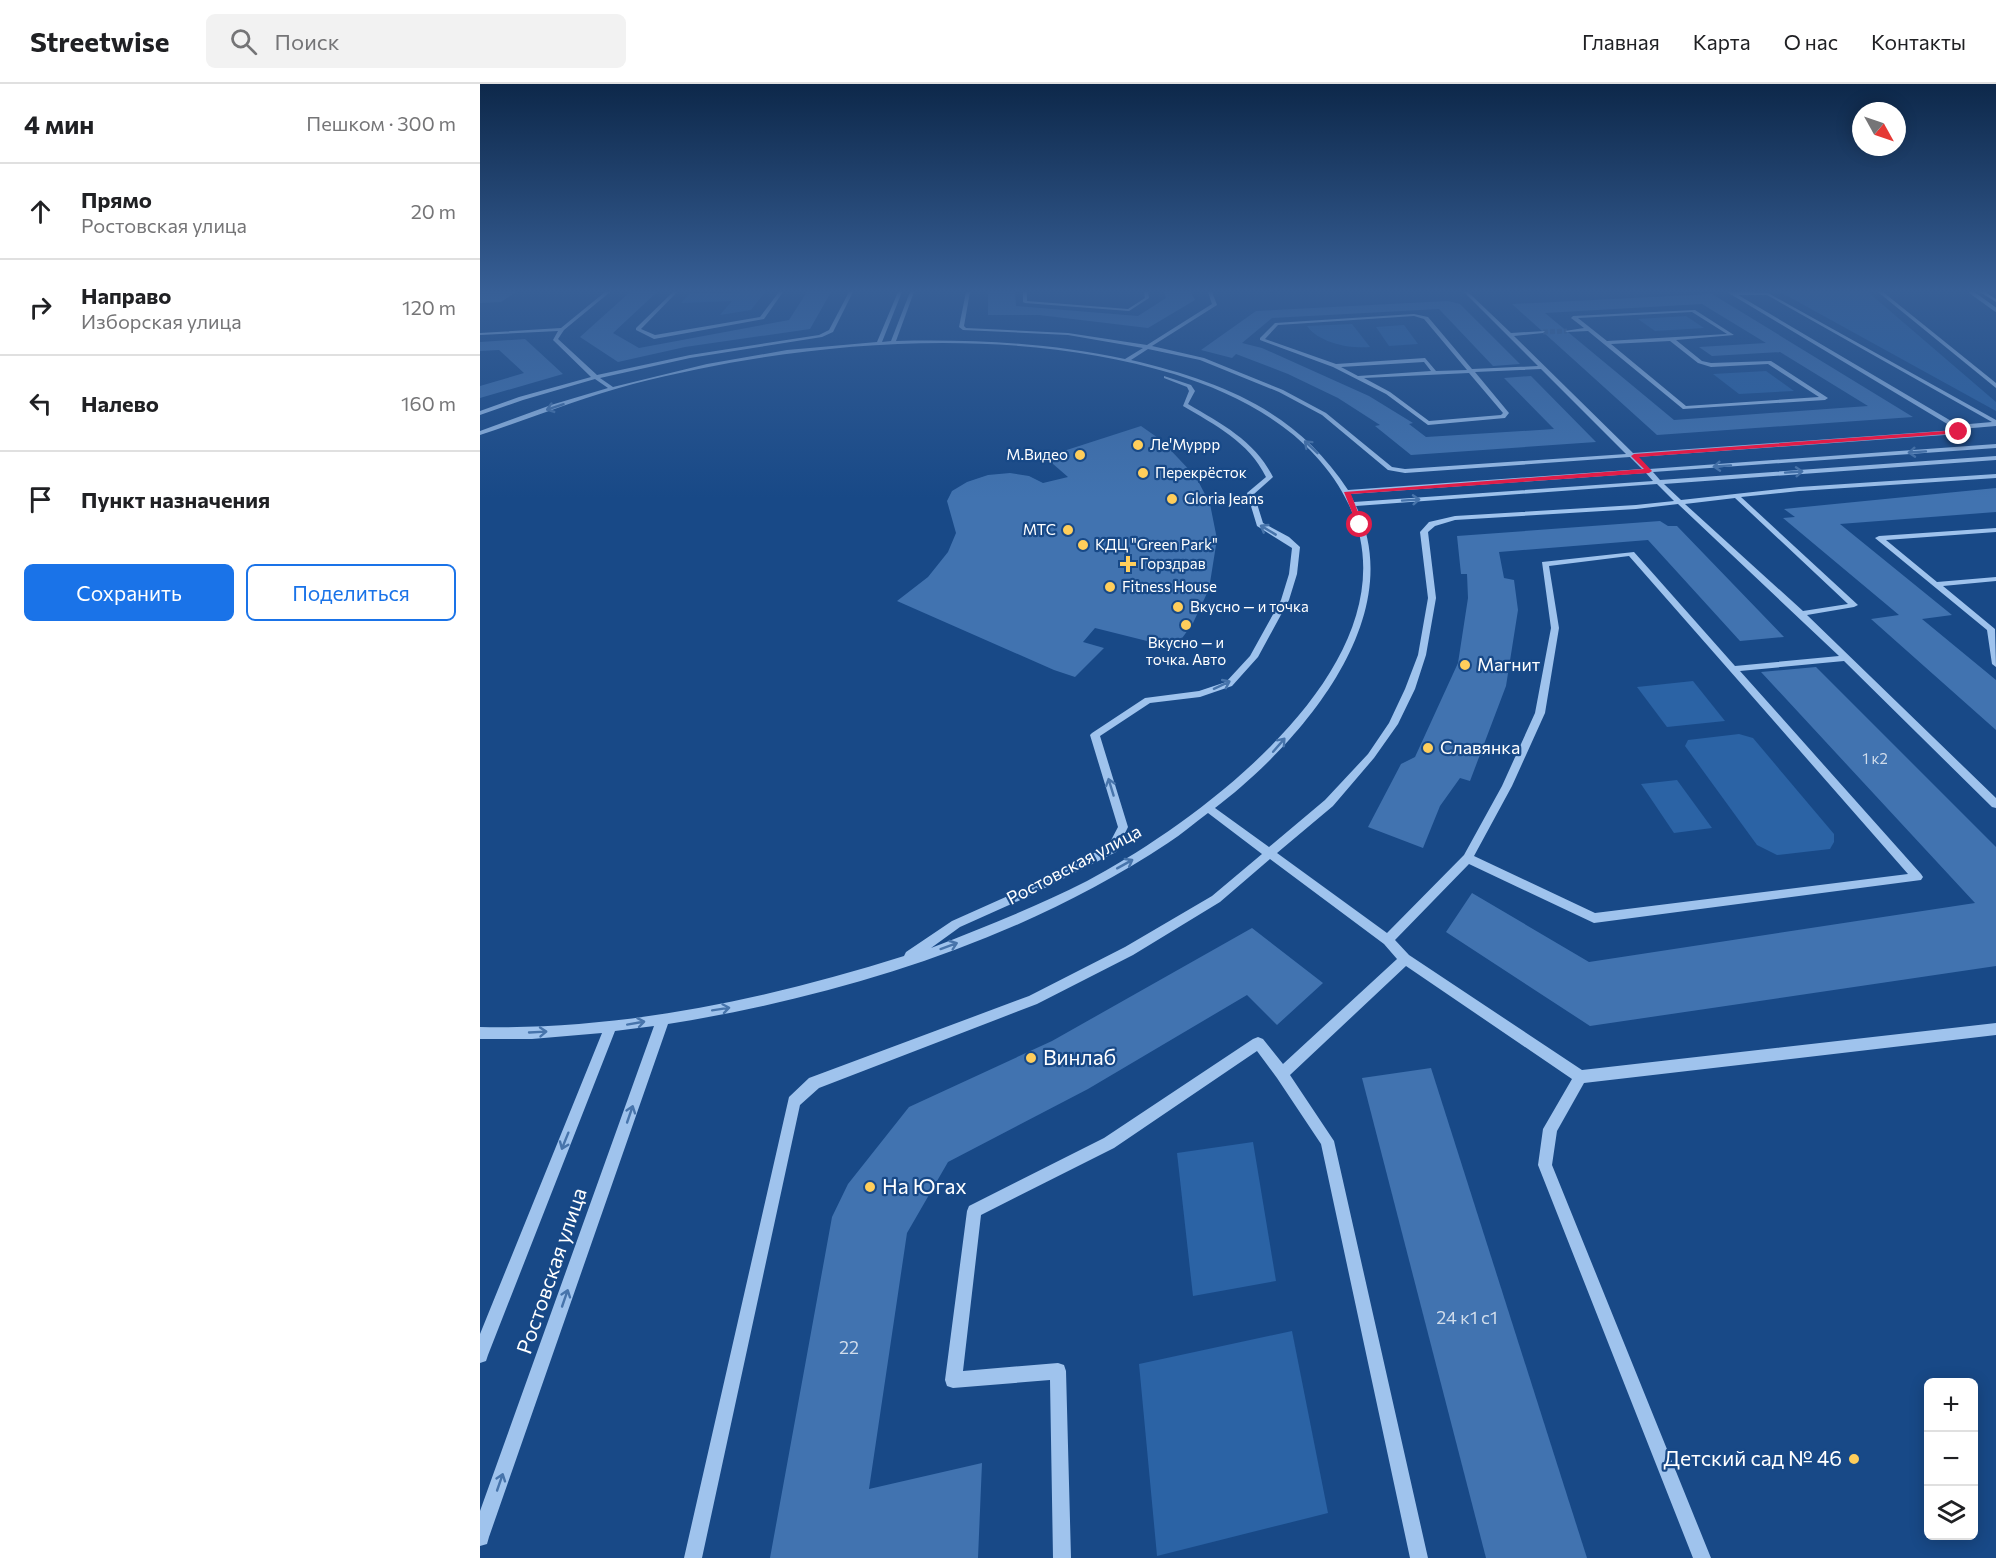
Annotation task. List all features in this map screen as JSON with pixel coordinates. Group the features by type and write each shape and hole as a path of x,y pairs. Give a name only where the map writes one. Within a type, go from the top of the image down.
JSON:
{"street":[{"path":"578,361 613,389"},
{"path":"480,413 594,376 667,361"},
{"name":"Ростовская улица","path":"480,433 555,406 613,389 742,361"},
{"name":"Ростовская улица","path":"480,1033 507,1034 610,1028 743,1005 821,988 897,965 969,939 1036,911 1131,861 1209,809 1268,757 1313,707 1342,659 1360,615 1366,574 1363,537 1353,504 1347,492 1318,453 1280,421 1209,385 1130,361"},
{"path":"1206,361 1281,391 1324,414 1390,469 1405,471 1959,432 1958,427"},
{"path":"1321,361 1388,393 1428,423 1503,417 1506,413 1462,361"},
{"path":"1335,366 1413,361"},
{"path":"1426,361 1435,373"},
{"path":"1536,361 1678,501 1802,614 1996,804"},
{"path":"1627,361 1685,408 1825,398 1769,362 1711,365 1698,361"},
{"path":"1846,361 1958,427 1996,423"},
{"path":"1886,361 1996,423"},
{"path":"1965,361 1996,386"},
{"path":"897,965 956,924 1023,894 1112,849 1123,827 1095,735 1148,700 1200,694 1228,684 1254,657 1285,600 1293,573 1296,547 1260,524 1250,494 1270,477 1267,468 1247,447 1224,429 1185,405 1192,391 1189,386 1154,373 1148,365"},
{"path":"1357,378 1542,367"},
{"path":"1347,492 1996,446"},
{"path":"1353,504 1996,458"},
{"path":"693,1558 794,1102 814,1083 1033,1000 1129,951 1216,899 1329,803 1371,756 1393,724 1410,689 1422,656 1429,627 1432,598 1424,532 1432,524 1455,519 1636,507 1799,489 1995,477"},
{"path":"1737,497 1854,605 1802,614"},
{"path":"1996,530 1879,538 1991,629 1996,664"},
{"path":"1388,940 1468,858 1508,786 1540,713 1555,628 1545,564 1631,554 1917,877 1594,918 1468,858"},
{"path":"1936,584 1996,579"},
{"path":"1733,669 1847,658"},
{"path":"1209,809 1388,940 1405,959 1580,1077 1996,1029"},
{"path":"1282,1074 1405,959"},
{"name":"Ростовская улица","path":"480,1537 663,1019"},
{"name":"Ростовская улица","path":"480,1355 610,1028"},
{"path":"1062,1558 1058,1371 953,1380 974,1211 1109,1143 1258,1043 1327,1141 1419,1558"},
{"path":"1580,1077 1550,1129 1545,1165 1702,1558"}],"shaded area":[{"path":"1905,361 1948,361 1996,402 1996,411"},
{"path":"1766,371 1794,391 1739,394 1713,374"},
{"path":"1693,681 1725,721 1667,727 1637,687"},
{"path":"1739,734 1753,738 1834,834 1834,842 1830,849 1777,855 1757,845 1685,746 1688,740"},
{"path":"1677,780 1712,828 1674,833 1641,784"},
{"path":"1253,1142 1276,1281 1193,1296 1177,1153"},
{"path":"1292,1331 1328,1513 1157,1556 1139,1364"}],"building":[{"path":"511,361 549,361 563,374 480,398 480,386 524,373"},
{"path":"1254,361 1291,361 1369,396 1413,423 1409,424 1426,437 1554,429 1504,378 1531,376 1596,442 1411,455 1375,426 1380,425 1338,398"},
{"path":"1488,361 1517,361 1520,364 1493,366"},
{"path":"1575,361 1603,361 1674,420 1868,406 1794,361 1821,361 1913,417 1657,435"},
{"name":"КДЦ \"Green Park\"","path":"1141,426 1161,440 1196,477 1210,504 1217,539 1209,589 1193,623 1175,648 1095,628 1083,642 1104,648 1075,677 1054,670 897,601 928,577 948,552 956,533 947,501 952,491 967,482 988,475 1010,473 1029,476 1043,483 1068,477 1045,457"},
{"path":"1996,488 1996,512 1840,524 1952,615 1922,619 1996,680 1996,730 1871,619 1899,615 1783,518 1795,517 1784,509"},
{"path":"1660,521 1668,526 1677,526 1784,637 1740,641 1648,540 1499,552 1504,578 1514,580 1518,610 1506,686 1470,781 1460,778 1440,806 1423,848 1368,827 1401,764 1415,757 1458,663 1468,598 1467,574 1461,574 1457,536"},
{"path":"1816,667 1996,847 1996,966 1590,1026 1446,932 1472,893 1589,962 1975,903 1761,672"},
{"path":"1252,928 1323,983 1277,1025 1247,995 1088,1089 948,1162 907,1233 869,1489 982,1463 978,1558 770,1558 832,1217 848,1184 909,1107 1052,1041"},
{"path":"1431,1068 1587,1558 1486,1558 1362,1078"}],"place":[{"name":"Ле'Муррр","path":"1138,445"},
{"name":"М.Видео","path":"1080,455"},
{"name":"Перекрёсток","path":"1143,473"},
{"name":"Gloria Jeans","path":"1172,499"},
{"name":"МТС","path":"1068,530"},
{"name":"КДЦ \"Green Park\"","path":"1083,545"},
{"name":"Горздрав","path":"1128,564"},
{"name":"Fitness House","path":"1110,587"},
{"name":"Вкусно — и точка","path":"1178,607"},
{"name":"Вкусно — и точка. Авто","path":"1186,625"},
{"name":"Магнит","path":"1465,665"},
{"name":"Славянка","path":"1428,748"},
{"name":"Винлаб","path":"1031,1058"},
{"name":"На Югах","path":"870,1187"},
{"name":"Детский сад № 46","path":"1854,1459"}],"route":[{"path":"1360,525 1347,492 1649,471 1634,456 1959,432"}]}
